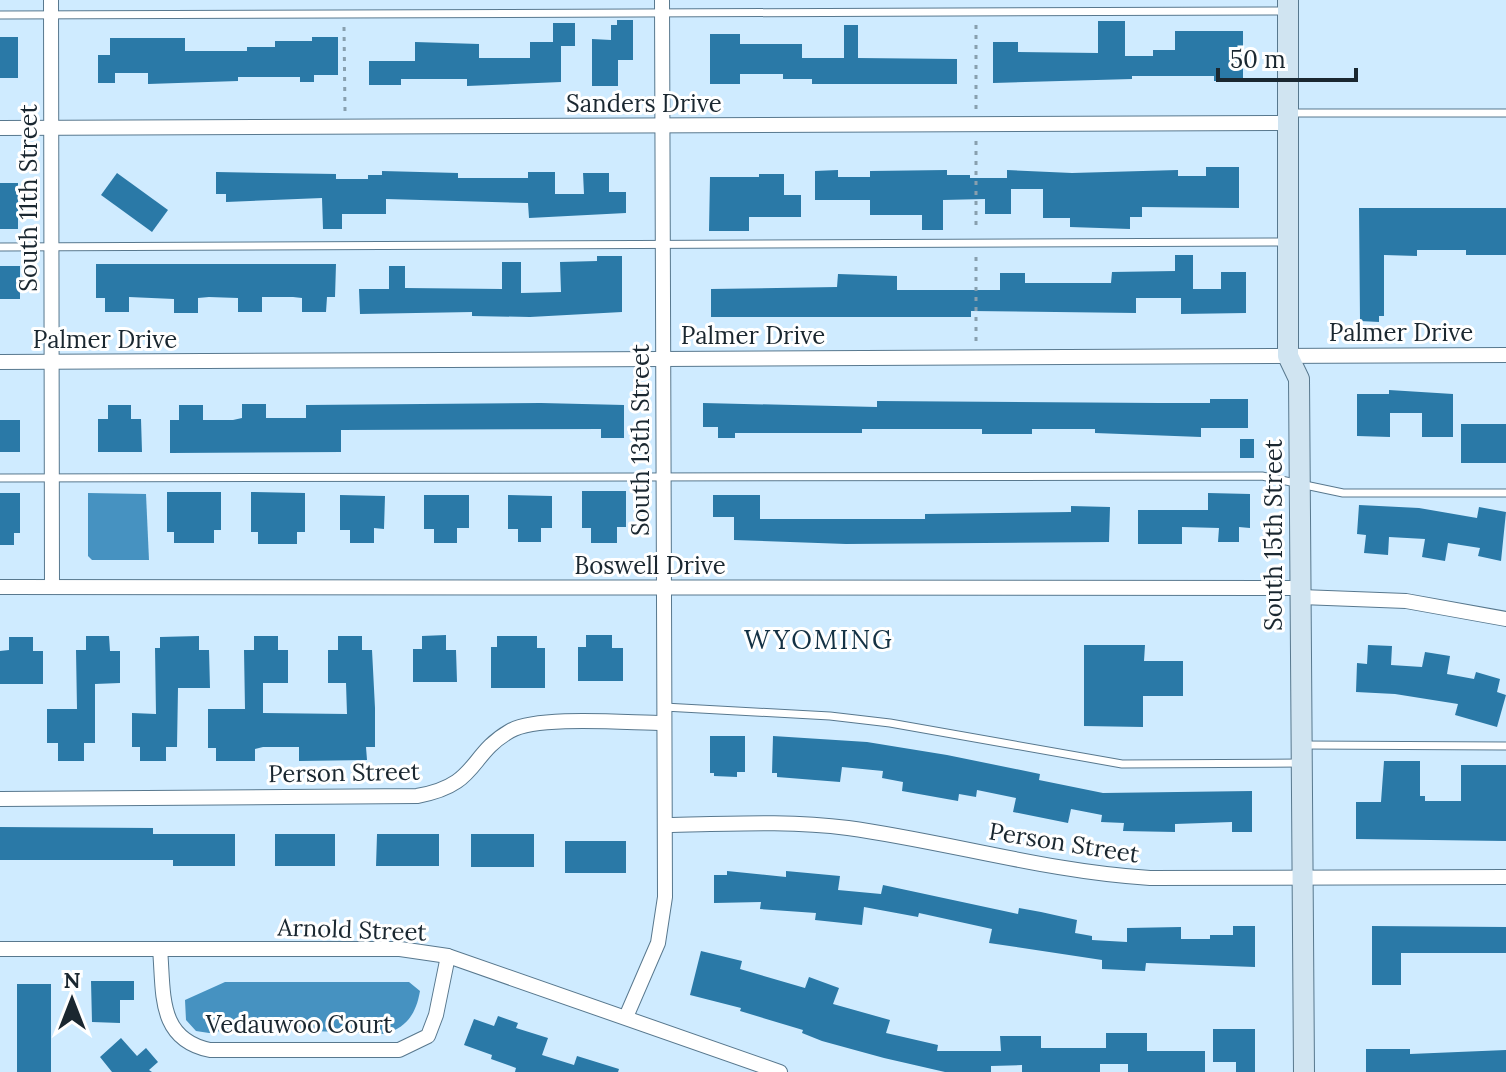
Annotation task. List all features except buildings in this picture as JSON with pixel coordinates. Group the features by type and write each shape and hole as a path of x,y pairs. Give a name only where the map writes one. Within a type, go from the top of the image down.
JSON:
{"main road":[{"name":"South 15th Street","path":"1288,6 1288,356 1299,379 1304,1072"}],"street":[{"name":"South 13th Street","path":"626,1017 658,943 665,897 662,7"},
{"name":"South 11th Street","path":"51,8 52,587"},
{"name":"Sanders Drive","path":"0,128 976,124 1288,118"},
{"name":"Palmer Drive","path":"0,362 1506,355"},
{"name":"Boswell Drive","path":"0,587 1301,592 1406,601 1506,619"},
{"name":"Person Street","path":"0,799 417,796 440,792 459,782 492,744 512,729 544,723 664,723"},
{"name":"Person Street","path":"665,825 790,824 846,828 1099,875 1150,878 1506,877"},
{"name":"Arnold Street","path":"0,949 400,949 448,956 780,1072"},
{"name":"Vedauwoo Court","path":"160,949 167,1020 189,1046 210,1050 399,1050 428,1036 436,1015 448,956"}],"lane":[{"path":"0,15 51,8 344,15 662,7 976,13 1288,6"},
{"path":"1288,118 1506,113"},
{"path":"0,247 1288,242"},
{"path":"0,478 1262,476 1343,493 1506,493"},
{"path":"664,707 875,721 1122,764 1506,746"}],"path":[{"path":"976,13 976,357"},
{"path":"344,15 345,127"}],"water":[{"path":"88,493 146,494 149,560 92,560 88,556"},
{"path":"225,982 409,982 420,991 409,1018 399,1028 385,1034 239,1028 209,1033 196,1031 186,1020 185,1000"}],"district":[{"name":"WYOMING","path":"819,640"}]}
